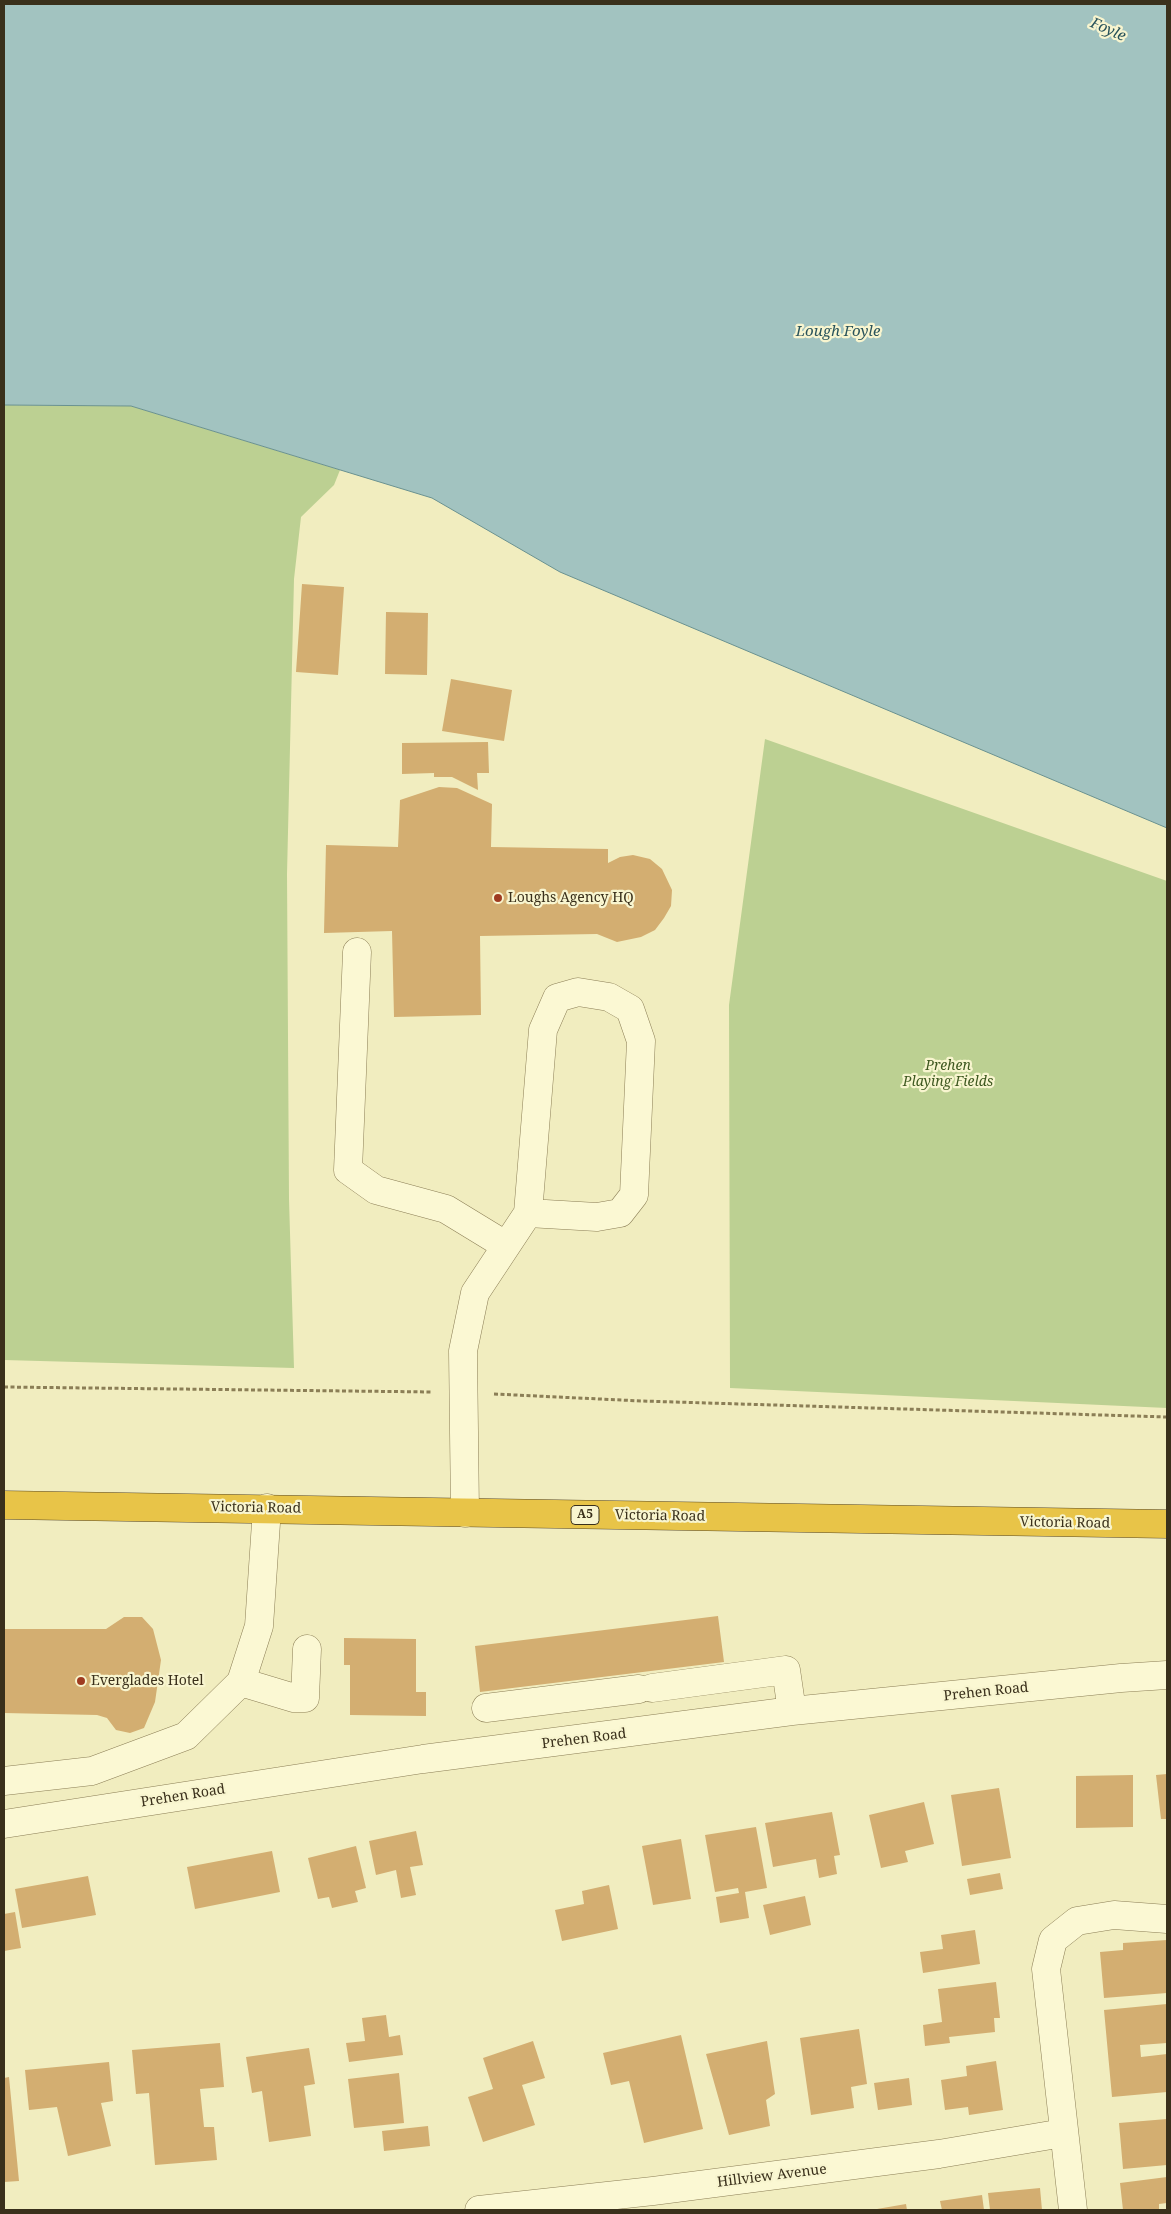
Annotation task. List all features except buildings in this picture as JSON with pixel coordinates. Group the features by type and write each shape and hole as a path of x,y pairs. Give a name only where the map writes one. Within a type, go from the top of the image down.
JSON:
{"highway":[{"name":"Victoria Road","path":"4,1505 1167,1524"}],"street":[{"path":"357,952 348,1170 376,1190 446,1208 505,1245"},
{"path":"464,1513 463,1351 475,1293 505,1245 528,1213 543,1030 557,998 578,992 609,997 630,1009 641,1041 634,1195 620,1213 598,1217 528,1213"},
{"path":"4,1781 92,1771 186,1736 240,1682 259,1626 267,1508"},
{"path":"240,1682 294,1698 305,1698 307,1649"},
{"path":"486,1708 786,1670 792,1712"},
{"name":"Prehen Road","path":"4,1824 414,1761 617,1734 792,1712 1120,1678 1167,1675"},
{"path":"697,1682 701,1724"},
{"path":"612,1693 617,1734"},
{"path":"516,1705 522,1747"},
{"path":"1072,2210 1046,1970 1053,1940 1077,1921 1114,1915 1167,1919"},
{"name":"Hillview Avenue","path":"479,2210 653,2192 939,2154 1063,2133"}],"path":[{"path":"4,1387 462,1392 652,1401 1167,1417"}],"green space":[{"path":"4,405 131,406 340,470 334,485 301,517 294,579 287,874 289,1199 294,1368 4,1360"},
{"name":"Prehen Playing Fields","path":"765,739 1167,881 1167,1408 730,1388 729,1005"}],"water":[{"name":"Lough Foyle","path":"4,4 1167,4 1167,828 560,572 432,498 131,406 4,405"}],"place":[{"name":"Loughs Agency HQ","path":"498,898"},
{"name":"Everglades Hotel","path":"81,1681"}],"water label":[{"name":"Foyle","path":"1108,30"}]}
